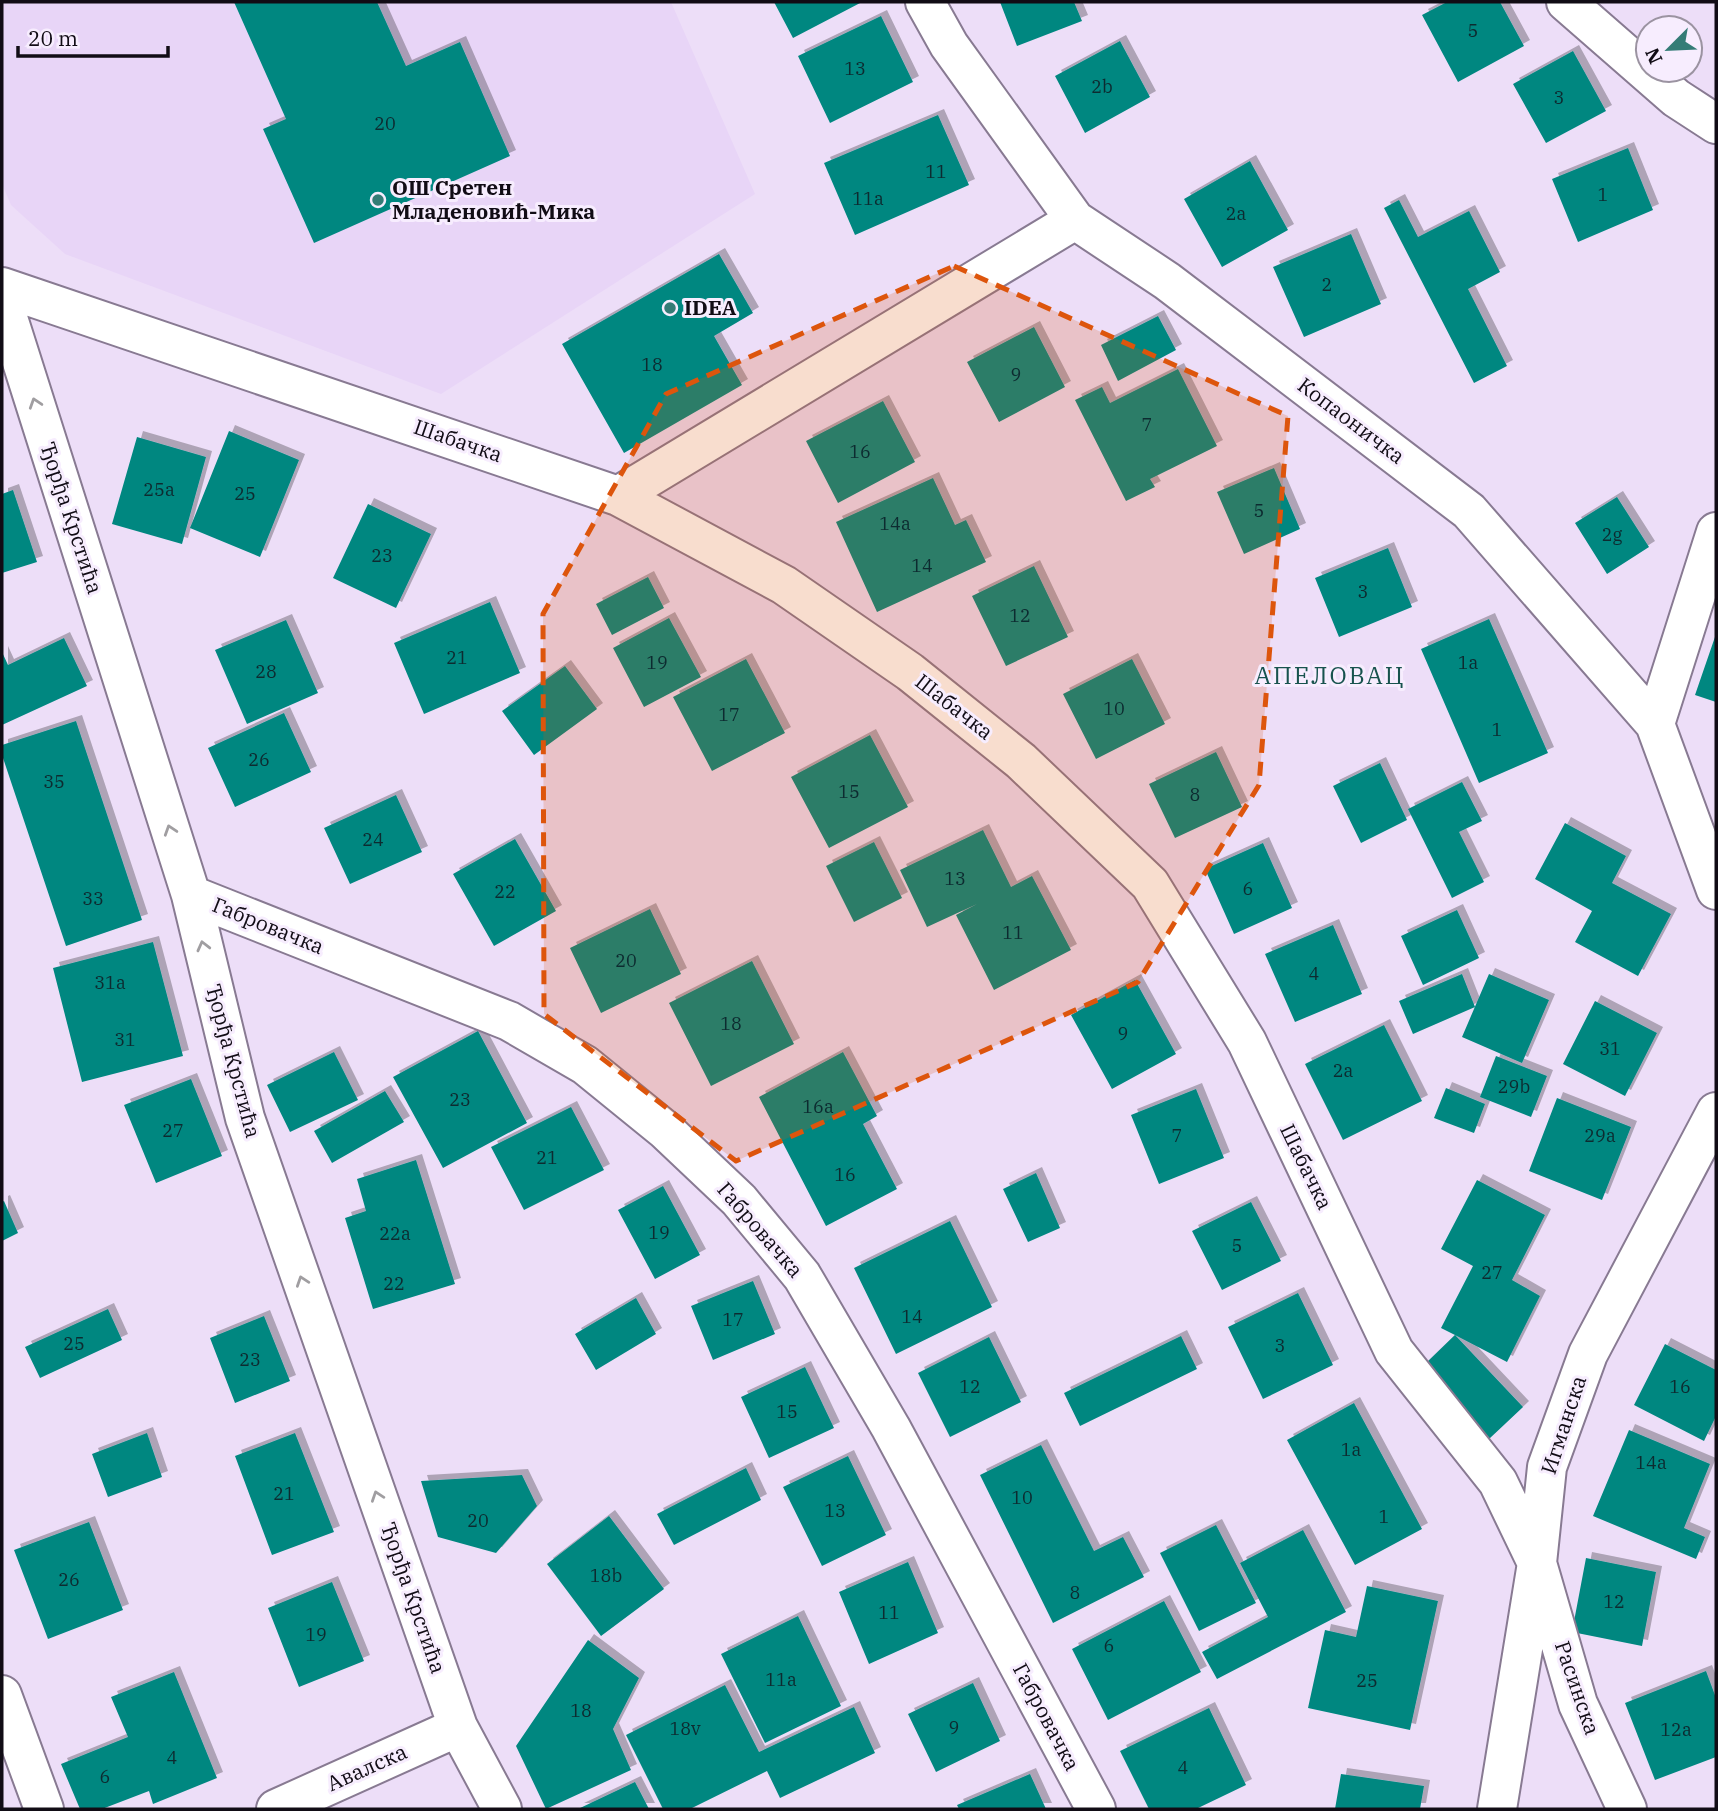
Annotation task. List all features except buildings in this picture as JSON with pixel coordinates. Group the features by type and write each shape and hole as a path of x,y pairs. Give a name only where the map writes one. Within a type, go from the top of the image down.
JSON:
{"street":[{"name":"Копаоничка","path":"925,2 949,45 1075,220 1167,281 1469,511 1656,724 1716,890"},
{"path":"1566,2 1676,98 1716,124"},
{"path":"618,496 1075,220"},
{"name":"Шабачка","path":"2,287 618,496 784,584 910,673 1021,761 1150,884 1247,1042 1394,1351 1498,1482 1537,1563"},
{"name":"Ђорђа Крстића","path":"2,299 191,895 245,1118 458,1727 502,1809"},
{"path":"1656,724 1716,532"},
{"name":"Габровачка","path":"191,895 509,1021 585,1065 665,1130 739,1200 802,1276 877,1404 1096,1809"},
{"name":"Игманска","path":"1497,1809 1537,1563 1547,1466 1588,1354 1716,1112"},
{"name":"Расинска","path":"1537,1563 1578,1704 1627,1809"},
{"path":"2,1695 44,1809"},
{"name":"Авалска","path":"276,1809 458,1727"}],"highlighted area":[{"path":"954,266 1288,416 1259,785 1138,982 736,1161 544,1014 543,614 666,394"}],"shaded area":[{"name":"ОШ Сретен Младеновић-Мика","path":"2,2 671,2 755,194 441,394 65,254 11,205 2,184"}],"place":[{"name":"ОШ Сретен Младеновић-Мика","path":"378,200"},
{"name":"IDEA","path":"670,308"}],"district":[{"name":"АПЕЛОВАЦ","path":"1330,676"}]}
